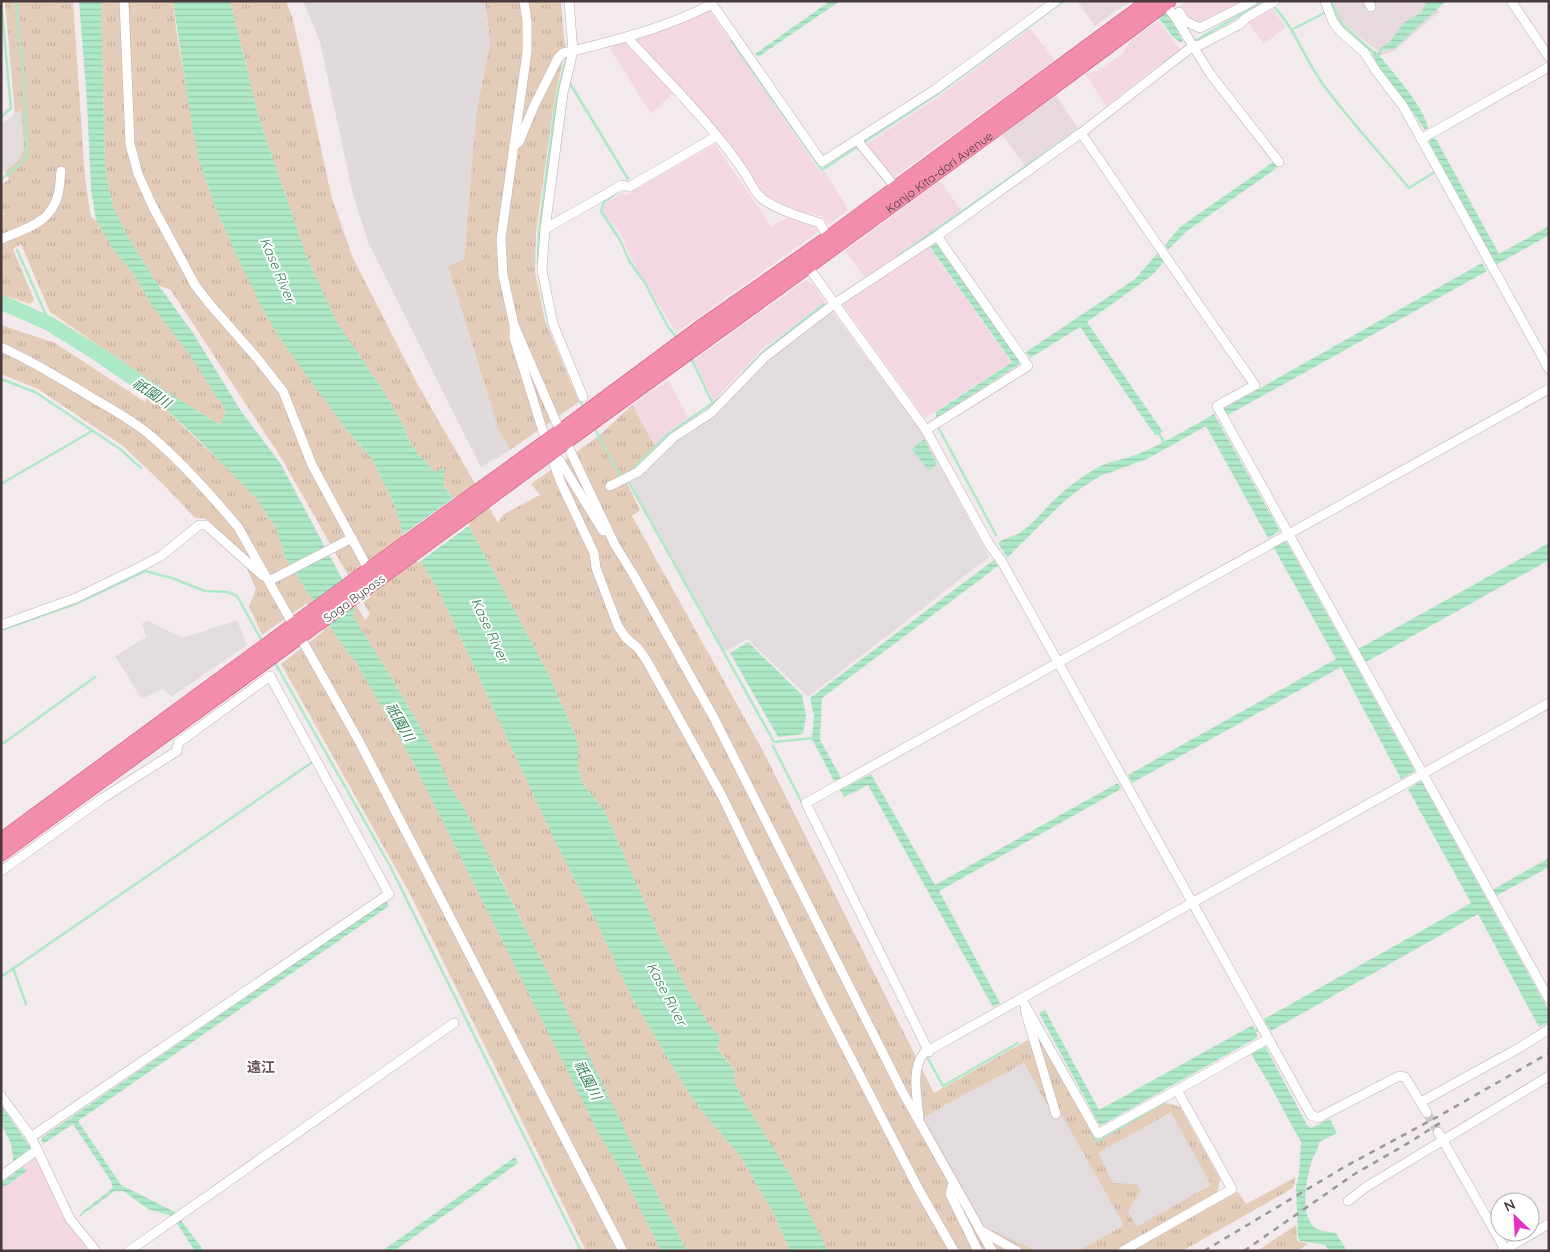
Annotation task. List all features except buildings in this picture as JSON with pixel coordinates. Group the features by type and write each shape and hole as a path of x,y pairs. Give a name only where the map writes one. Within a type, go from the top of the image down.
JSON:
{"highway":[{"name":"Kanjo Kita-dori Avenue","path":"805,262 828,238 1149,1"},
{"name":"Kanjo Kita-dori Avenue","path":"702,334 1166,2"},
{"name":"Saga Bypass","path":"1,840 138,747 702,334"},
{"name":"Saga Bypass","path":"1,854 138,747"}],"street":[{"path":"124,1 130,144 138,174 153,207 195,285 283,391 312,465 372,576"},
{"path":"524,1 527,21 527,52 501,239 503,275 514,325 615,545 714,718 919,1123 992,1251"},
{"path":"569,1 573,51 563,92 545,229 542,270 553,324 583,397"},
{"path":"514,146 519,142 534,106 558,58 563,53 627,37 681,19 709,4 822,162 860,144 1056,1"},
{"path":"1179,12 1185,21 1200,28 1253,1"},
{"path":"1325,1 1333,22 1340,31 1364,52 1376,71 1426,135 1493,270 1549,369"},
{"path":"1511,1 1549,57"},
{"path":"1166,2 1212,75 1279,162"},
{"path":"1191,43 1200,45 1240,24 1246,18 1272,3"},
{"path":"627,37 659,73 676,88 717,136 743,170 758,195 764,200 796,215 820,223 828,238"},
{"path":"610,486 638,472 674,437 711,413 765,357 834,304 933,238 1081,133 1191,43"},
{"path":"1426,135 1549,67"},
{"path":"1081,133 1255,385 1217,406 1281,538 1423,774 1549,999"},
{"path":"545,229 622,185 629,187 717,136"},
{"path":"860,144 896,188"},
{"path":"1,239 40,223 51,212 58,195 61,171"},
{"path":"926,430 1028,366 933,238"},
{"path":"805,262 926,430 1311,1115 1318,1118 1399,1076 1405,1078 1427,1113"},
{"path":"514,325 514,338 548,448 561,484 594,553 596,568 618,626 647,661 722,796 830,1018 918,1188 954,1251"},
{"path":"1,347 31,360 126,417 151,435 217,501 238,527 359,741 624,1251"},
{"path":"929,1052 806,803 1549,389"},
{"path":"548,448 560,461 605,534 615,545"},
{"path":"1,626 76,598 140,567 161,556 199,525 206,525 269,581"},
{"path":"269,581 352,538"},
{"path":"1,871 103,798 177,751 178,742 270,676 389,894 31,1137"},
{"path":"919,1123 916,1072 920,1058 924,1053 929,1052 1021,998 1549,703"},
{"path":"1021,998 1098,1134 1268,1039"},
{"path":"1021,998 1056,1114"},
{"path":"129,1251 454,1023"},
{"path":"1421,1102 1548,1030"},
{"path":"1348,1201 1366,1186 1440,1136 1549,1076"},
{"path":"1124,1251 1232,1189 1177,1090"},
{"path":"1,1096 31,1137 70,1220 96,1251"},
{"path":"1440,1136 1503,1247 1549,1224"},
{"path":"1,1176 37,1150"},
{"path":"953,1183 950,1194 978,1251"},
{"path":"979,1230 1017,1251"}],"shaded area":[{"path":"303,1 485,1 490,42 476,113 464,259 448,266 498,429 510,450 481,467 368,242 353,195 320,42"},
{"path":"1077,1 1133,1 1121,7 1095,26"},
{"path":"1186,1 1247,1 1205,24 1191,19 1179,7"},
{"path":"1259,1 1274,1 1271,7 1286,27 1264,44 1248,22"},
{"path":"1333,1 1431,1 1439,12 1394,51 1382,55 1343,23"},
{"path":"708,8 821,173 824,171 849,210 829,225 822,216 800,212 762,194 725,141 684,90 674,92 651,114 608,45"},
{"path":"1159,21 1180,49 1106,106 1085,74 1097,71 1122,54 1132,39"},
{"path":"1030,28 1055,60 893,178 865,145 941,95"},
{"path":"1056,95 1078,128 1025,166 1002,134"},
{"path":"22,108 24,148 18,161 1,173 1,125"},
{"path":"715,144 771,226 789,217 814,226 818,232 676,333 632,260 621,235 602,211 606,203 622,193 626,195"},
{"path":"940,181 962,211 929,234 929,247 1011,362 925,418 843,305 839,294 865,277 845,251"},
{"path":"806,280 814,285 825,302 761,350 714,401 694,360"},
{"path":"831,310 921,431 989,557 808,697 747,639 725,652 630,482 767,358"},
{"path":"668,380 688,417 667,433 655,446 632,405"},
{"path":"237,620 247,645 171,697 163,688 142,699 115,656 146,637 142,623 148,621 183,638"},
{"path":"1024,1063 1051,1112 1059,1109 1098,1153 1171,1111 1211,1185 1136,1227 1124,1225 1078,1251 1037,1251 985,1227 924,1118"},
{"path":"37,1155 91,1251 1,1251 1,1179"}],"green space":[{"path":"5,1 73,1 85,179 91,217 96,220 113,249 133,273 151,304 189,354 226,411 220,425 152,382 50,312 21,244 13,249 34,300 30,304 1,294 1,216 4,215 1,208 1,186 9,179 5,171 18,161 24,148 21,109 15,114"},
{"path":"101,1 173,1 176,29 199,160 215,206 235,252 277,334 348,432 371,457 395,506 402,531 439,591 553,837 598,925 632,998 687,1090 705,1115 740,1156 774,1214 790,1251 687,1251 640,1161 497,871 448,783 434,751 353,616 355,603 365,620 370,614 282,459 170,289 159,286 133,246 113,207 105,168"},
{"path":"230,1 286,1 293,19 331,195 352,256 419,387 498,523 504,514 540,495 531,484 599,436 632,405 655,446 632,469 627,483 640,510 632,516 764,753 934,1093 1026,1041 1040,1038 1096,1141 1166,1103 1180,1107 1220,1179 1217,1194 1238,1192 1246,1204 1296,1177 1293,1188 1182,1251 1078,1251 1124,1225 1059,1110 1051,1112 1024,1063 924,1118 985,1227 1037,1251 828,1251 743,1100 734,1081 735,1071 717,1047 720,1037 710,1026 689,993 659,935 604,810 582,783 578,769 578,742 549,675 444,484 444,468 435,473 418,454 386,395 335,320 306,255 259,118","holes":["1171,1112 1211,1185 1136,1227 1128,1211 1141,1191 1136,1184 1113,1183 1098,1153"]},
{"path":"485,1 561,1 565,50 554,102 536,233 535,272 545,321 579,402 510,450 498,429 448,266 464,259 476,113 490,42"},
{"path":"1,325 55,343 145,402 148,393 256,498 276,528 286,559 334,633 357,664 412,760 600,1135 622,1172 661,1251 586,1251 409,892 281,664 324,631 307,603 262,635 249,606 256,589 238,549 204,518 195,518 123,446 38,389 1,374"},
{"path":"1296,1225 1297,1241 1308,1244 1298,1251 1257,1251"}],"water":[{"path":"79,1 101,1 105,168 113,207 133,246 159,286 193,333 241,411 280,463 355,603 353,616 436,754 449,786 466,811 640,1161 687,1251 661,1251 622,1172 600,1136 412,760 357,664 334,633 286,559 276,528 256,498 198,439 148,393 152,382 220,425 226,411 189,354 151,304 133,273 113,249 96,220 91,190 87,102"},
{"name":"Kase River","path":"173,1 230,1 259,118 306,255 335,319 386,395 403,425 408,439 418,454 435,472 444,468 444,485 472,532 549,675 578,742 578,769 582,783 604,810 659,935 689,993 720,1037 717,1048 735,1071 734,1081 743,1100 792,1178 828,1251 790,1251 774,1214 740,1156 705,1115 687,1090 632,998 598,925 553,837 439,591 402,531 395,506 371,457 348,432 299,365 277,334 260,304 215,206 199,160"},
{"path":"830,1 840,1 758,57 755,54"},
{"path":"1146,1 1158,1 1183,41 1181,43 1173,37"},
{"path":"1427,1 1446,1 1394,49 1383,50 1380,56 1408,91 1421,111 1428,128 1425,130 1377,65 1372,53 1375,51 1378,54 1379,49 1390,42 1405,22 1421,13"},
{"path":"1432,135 1436,139 1499,254 1549,226 1549,235 1496,265 1429,142 1431,140 1429,138"},
{"path":"1273,162 1278,167 1187,231 1168,250 1165,245 1180,227"},
{"path":"936,243 1021,363 936,418 936,412 1012,362 930,247"},
{"path":"1158,253 1165,261 1151,276 1087,322 1163,432 1155,435 1080,327 1030,358 1026,352 1135,279"},
{"path":"1482,263 1487,271 1228,415 1223,409"},
{"path":"1214,414 1280,531 1268,538 1206,426 1147,459 1100,476 1077,491 1060,505 1007,558 998,543 1018,534 1026,528 1054,500 1080,478 1103,465 1152,448"},
{"path":"924,439 937,464 929,471 912,449"},
{"path":"1286,541 1415,771 1401,779 1341,667 1132,783 1128,775 1336,659 1274,548"},
{"path":"1549,543 1549,560 1366,662 1358,649"},
{"path":"994,560 998,566 822,698 820,740 841,778 834,781 812,739 814,716 810,698"},
{"path":"748,642 802,695 806,716 803,734 778,737 730,653"},
{"path":"871,774 935,885 1118,783 1121,789 939,891 1000,1003 993,1007 868,785 844,797 840,790"},
{"path":"1421,781 1549,1011 1549,1022 1539,1027 1478,914 1271,1031 1264,1019 1471,903 1408,789"},
{"path":"1549,858 1549,867 1496,896 1492,890"},
{"path":"386,901 389,906 78,1121 121,1185 175,1212 204,1251 195,1251 172,1216 148,1209 123,1191 115,1191 79,1217 82,1212 113,1188 111,1181 73,1124 43,1144 41,1138"},
{"path":"1045,1010 1099,1110 1253,1025 1258,1037 1100,1126 1039,1013"},
{"path":"1265,1046 1307,1125 1311,1128 1330,1119 1337,1133 1319,1142 1307,1179 1305,1197 1307,1214 1314,1227 1336,1233 1347,1251 1329,1251 1325,1245 1300,1241 1298,1237 1296,1187 1299,1174 1301,1142 1251,1054"},
{"path":"1,1105 31,1148 20,1156 22,1166 27,1171 1,1189 1,1183 15,1173 11,1144 1,1123"},
{"path":"515,1157 518,1163 394,1251 382,1251"}],"pier":[{"path":"455,497 470,525 418,563 402,535"}],"waterway":[{"path":"1,1 11,108 1,117"},
{"path":"1,179 22,163 27,155 24,84 16,1"},
{"path":"731,40 822,170 939,93 1063,1"},
{"path":"1164,63 1201,38 1265,1"},
{"path":"1331,1 1342,24 1374,53"},
{"path":"1273,6 1288,25 1325,87 1409,188 1433,173"},
{"path":"1293,29 1324,13"},
{"path":"538,262 539,231 556,100 567,55"},
{"path":"571,85 628,179"},
{"path":"897,257 1081,128"},
{"path":"618,192 604,202 601,211 620,240 630,262 645,283 668,327 678,339"},
{"path":"17,250 50,324"},
{"path":"539,277 549,326"},
{"name":"祇園川","path":"1,302 50,324 165,400"},
{"path":"744,372 763,352 824,304"},
{"path":"691,358 713,404"},
{"path":"1,379 35,392 120,449 141,468"},
{"path":"579,398 584,409"},
{"path":"632,470 668,434 720,398"},
{"path":"594,427 620,476"},
{"path":"938,427 996,535"},
{"path":"1,484 92,431"},
{"path":"1158,432 1165,444"},
{"path":"627,479 774,742 814,738"},
{"path":"1,630 75,604 145,571 172,578 205,591 227,592 237,596 262,641"},
{"path":"274,661 390,866 581,1251"},
{"path":"1,745 95,677"},
{"path":"773,746 803,805"},
{"path":"1,977 311,763"},
{"path":"13,968 26,1004"},
{"path":"1256,1031 1267,1024"},
{"path":"926,1055 943,1086 1018,1043"},
{"path":"1093,1134 1097,1141 1165,1102"}],"tunnel":[{"path":"1427,1113 1438,1132"}],"railway":[{"path":"1204,1251 1346,1166 1439,1116 1549,1053"},
{"path":"1244,1251 1353,1175 1443,1121"}],"district":[{"name":"遠江","path":"261,1067"}]}
